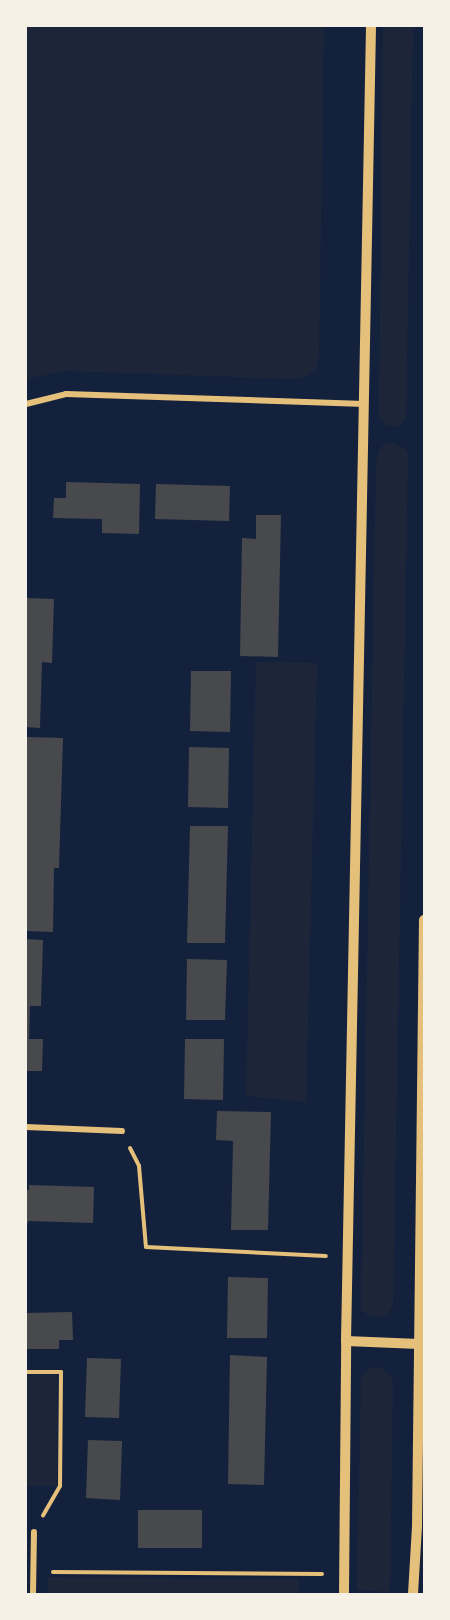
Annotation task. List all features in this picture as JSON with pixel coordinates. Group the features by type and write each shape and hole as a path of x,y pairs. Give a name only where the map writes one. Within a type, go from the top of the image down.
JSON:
{"street":[{"path":"344,1594 347,1258 371,26"},
{"path":"26,404 66,394 365,404"},
{"path":"412,1594 421,1527 418,1344 424,920"},
{"path":"26,1127 122,1131"},
{"path":"346,1341 418,1344"},
{"path":"33,1594 34,1532"}],"path":[{"path":"122,1131 139,1166 146,1246 347,1258"},
{"path":"26,1372 61,1372 60,1486 34,1532"},
{"path":"33,1571 344,1575"}],"shaded area":[{"path":"26,26 324,26 319,357 316,369 306,376 295,379 65,371 26,379"},
{"path":"383,26 413,26 406,418 399,427 386,425 379,416"},
{"path":"390,442 405,448 408,456 393,1305 388,1314 380,1317 368,1315 361,1310 376,464 378,452 383,445"},
{"path":"256,662 317,663 306,1102 246,1096"},
{"path":"371,1367 381,1368 389,1373 393,1380 390,1592 357,1590 361,1378"},
{"path":"26,1375 57,1375 57,1486 26,1486"},
{"path":"48,1577 299,1579 299,1594 48,1594"}],"building":[{"path":"66,482 140,484 139,534 102,533 102,519 53,518 54,498 66,498"},
{"path":"156,484 230,486 229,521 155,519"},
{"path":"256,515 281,515 278,657 240,656 242,538 256,539"},
{"path":"26,598 54,599 52,663 42,662 40,728 26,727"},
{"path":"191,671 231,671 230,732 190,731"},
{"path":"27,737 63,738 59,868 54,868 53,932 26,931"},
{"path":"189,747 229,748 228,808 188,807"},
{"path":"190,826 228,826 225,943 187,943"},
{"path":"26,939 43,940 41,1006 30,1006 29,1039 43,1039 42,1071 26,1071"},
{"path":"187,959 227,960 225,1020 186,1020"},
{"path":"185,1039 224,1039 223,1100 184,1099"},
{"path":"217,1111 271,1112 268,1230 231,1230 233,1141 216,1140"},
{"path":"29,1185 94,1187 93,1223 28,1221 26,1229 26,1190 29,1190"},
{"path":"228,1277 268,1278 267,1338 227,1338"},
{"path":"72,1312 73,1340 59,1340 59,1349 26,1349 26,1313"},
{"path":"230,1355 267,1357 264,1485 228,1484"},
{"path":"87,1358 121,1359 119,1418 85,1417"},
{"path":"88,1440 122,1441 120,1500 86,1498"},
{"path":"138,1510 202,1510 202,1548 138,1548"}]}
